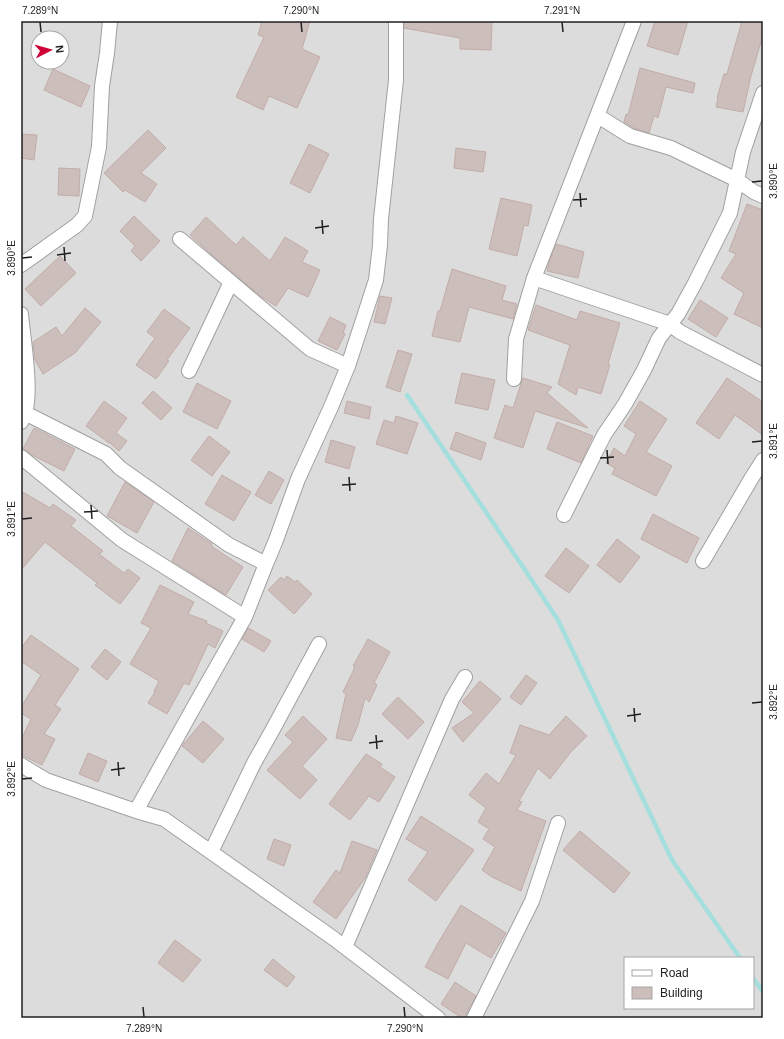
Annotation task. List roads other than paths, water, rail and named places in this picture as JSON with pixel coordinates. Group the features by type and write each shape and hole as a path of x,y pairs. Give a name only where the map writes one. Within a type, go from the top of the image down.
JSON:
{"street":[{"path":"21,265 77,225 85,216 99,147 102,86 110,21"},
{"path":"136,811 245,617 276,540 298,479 348,366 376,280 396,80 396,21"},
{"path":"514,379 516,339 534,278 634,21"},
{"path":"564,515 604,435 625,404 644,370 659,338 678,314 695,284 730,213 743,152 763,93"},
{"path":"598,116 630,136 670,148 737,180 754,192 763,196"},
{"path":"180,239 310,349 348,366"},
{"path":"534,278 670,324 680,332 763,375"},
{"path":"189,371 231,282"},
{"path":"21,314 27,363 28,389 23,418 106,454 120,468 229,545 266,564"},
{"path":"21,457 122,540 245,617"},
{"path":"703,561 763,460"},
{"path":"211,852 254,762 319,644"},
{"path":"345,947 452,699 465,677"},
{"path":"21,764 46,780 164,819 333,938 438,1018"},
{"path":"474,1018 532,901 558,823"}],"waterway":[{"path":"407,395 558,620 672,860 739,957"},
{"path":"754,979 763,992"}]}
